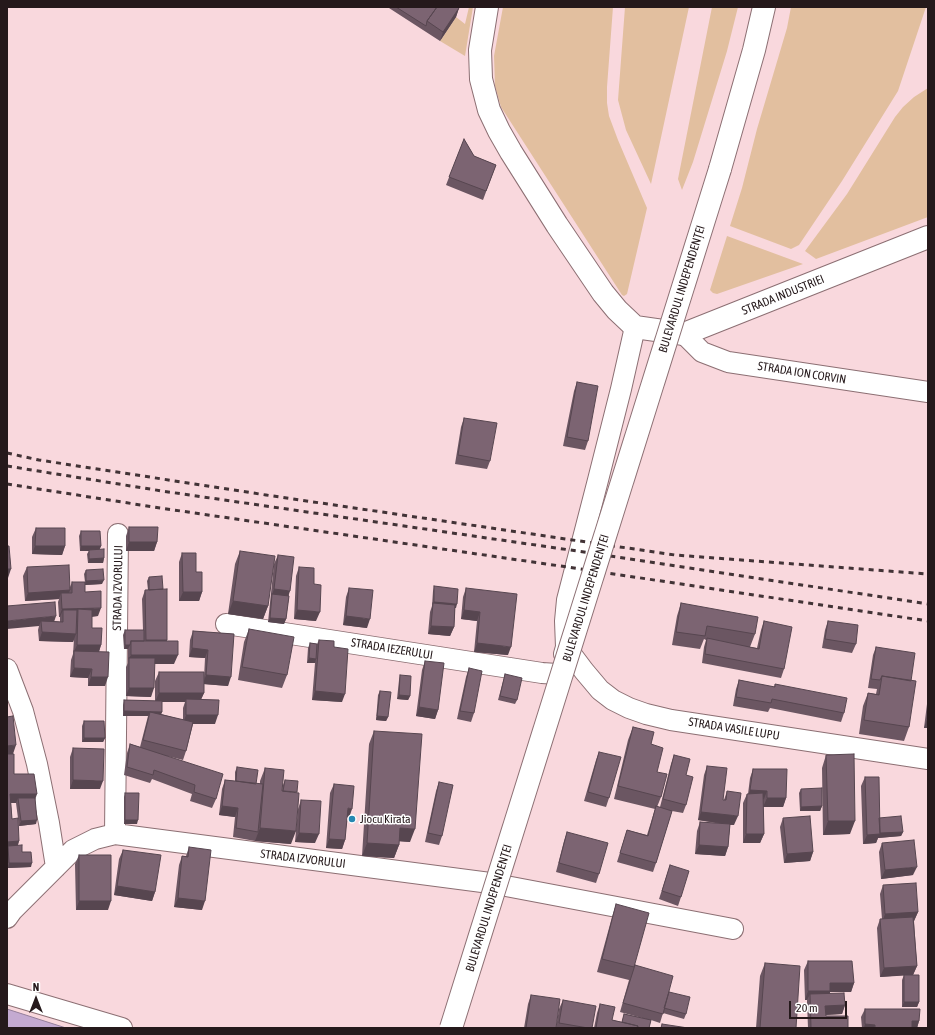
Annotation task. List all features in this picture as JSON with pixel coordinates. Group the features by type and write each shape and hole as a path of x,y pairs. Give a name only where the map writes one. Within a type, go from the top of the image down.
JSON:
{"main road":[{"path":"487,7 480,50 481,79 489,110 511,152 557,225 603,293 617,310 635,327"},
{"name":"BULEVARDUL INDEPENDENȚEI","path":"451,1028 720,169 754,50 764,7"},
{"name":"STRADA INDUSTRIEI","path":"635,327 684,334 928,237"}],"street":[{"path":"448,1028 448,1016 566,646 565,621 567,600 635,327"},
{"name":"STRADA ION CORVIN","path":"684,334 702,352 728,362 928,392"},
{"name":"STRADA IZVORULUI","path":"116,834 118,534"},
{"name":"STRADA IEZERULUI","path":"226,624 542,673 557,674"},
{"name":"STRADA VASILE LUPU","path":"566,646 600,690 613,700 646,714 671,720 928,759"},
{"path":"7,669 23,711 37,764 49,823 56,868"},
{"name":"STRADA IZVORULUI","path":"9,912 73,850 95,839 116,834 490,883 734,929"},
{"path":"7,994 122,1028"}],"shaded area":[{"path":"469,7 473,7 465,56 440,41 456,17 465,24"},
{"path":"503,7 613,7 607,87 609,116 647,208 627,294 624,296 501,107 495,86 494,56"},
{"path":"625,7 689,7 651,184 626,130 618,100"},
{"path":"712,7 738,7 727,51 693,162 682,190 678,179"},
{"path":"791,7 926,7 898,91 842,181 799,245 791,249 730,226 787,28"},
{"path":"928,88 928,217 816,259 805,251 847,194 895,117 914,97"},
{"path":"727,236 803,264 717,294 713,293 710,290"},
{"path":"7,1009 66,1028 7,1028"}],"building":[{"path":"396,7 437,7 427,21 426,26"},
{"path":"437,7 459,8 443,32 427,21"},
{"path":"464,139 474,156 496,165 486,191 449,177"},
{"path":"577,382 598,386 588,441 567,437"},
{"path":"464,418 497,423 490,461 458,455"},
{"path":"129,527 158,527 157,542 129,542"},
{"path":"36,528 65,528 65,546 35,546"},
{"path":"81,531 100,531 101,546 81,546"},
{"path":"7,546 9,546 11,569 7,569"},
{"path":"104,549 104,558 89,559 89,550"},
{"path":"240,551 275,556 268,606 233,601"},
{"path":"182,553 196,553 196,572 202,572 202,592 183,592"},
{"path":"278,555 294,557 290,591 274,589"},
{"path":"69,565 70,590 28,593 27,567"},
{"path":"299,567 314,568 314,584 321,585 320,612 297,610"},
{"path":"103,569 104,580 86,581 86,570"},
{"path":"162,576 163,589 149,590 149,577"},
{"path":"72,582 85,582 85,592 101,591 101,608 62,609 61,593 72,593"},
{"path":"434,586 458,589 457,604 434,602"},
{"path":"349,588 373,590 370,619 346,616"},
{"path":"466,588 517,594 511,647 477,643 480,612 464,610"},
{"path":"167,589 167,640 146,640 145,590"},
{"path":"272,594 289,596 286,619 270,618"},
{"path":"55,602 56,616 7,621 7,606"},
{"path":"433,603 455,605 454,627 431,626"},
{"path":"681,603 758,617 755,634 707,626 705,636 676,632"},
{"path":"78,609 92,610 92,628 102,628 101,645 77,645"},
{"path":"63,610 77,610 76,634 42,632 41,621 63,622"},
{"path":"764,621 792,627 784,669 705,654 707,638 759,649"},
{"path":"828,621 858,625 856,644 825,639"},
{"path":"249,629 294,637 287,675 242,667"},
{"path":"125,630 144,630 144,641 131,641 130,645 125,645"},
{"path":"193,631 234,634 231,677 206,675 208,650 192,648"},
{"path":"319,640 334,641 334,647 348,649 345,694 315,691"},
{"path":"131,641 178,641 178,655 131,655"},
{"path":"310,643 317,644 316,659 309,658"},
{"path":"876,647 915,653 911,681 882,676 880,680 871,679"},
{"path":"74,651 109,652 108,677 91,677 92,669 74,668"},
{"path":"129,658 155,658 154,688 129,688"},
{"path":"425,661 444,663 438,710 419,707"},
{"path":"469,668 482,671 474,713 460,711"},
{"path":"159,672 204,672 204,693 159,693"},
{"path":"505,674 522,678 517,700 500,696"},
{"path":"400,675 411,676 410,696 399,695"},
{"path":"882,676 916,681 909,727 864,720 868,693 879,695"},
{"path":"739,680 775,687 775,684 847,698 844,713 772,699 771,703 736,697"},
{"path":"380,691 391,692 388,717 377,716"},
{"path":"186,699 219,700 218,715 186,715"},
{"path":"124,700 162,701 162,712 124,711"},
{"path":"150,712 193,722 186,751 143,740"},
{"path":"13,716 16,745 7,746 7,717"},
{"path":"84,721 104,721 105,738 84,738"},
{"path":"633,727 654,732 651,744 663,748 657,772 667,774 661,797 618,786"},
{"path":"374,731 422,734 415,829 400,828 399,845 367,843"},
{"path":"130,744 223,774 216,799 194,792 195,785 154,770 153,775 127,767"},
{"path":"73,748 104,749 103,781 73,780"},
{"path":"599,752 621,757 609,798 588,792"},
{"path":"7,754 14,754 14,774 34,774 37,794 10,794 12,819 18,818 19,841 7,842"},
{"path":"854,754 855,821 828,821 826,755"},
{"path":"674,755 690,759 686,775 693,777 686,805 663,799"},
{"path":"707,766 727,768 723,800 726,800 727,791 741,793 738,816 701,812"},
{"path":"237,767 258,770 256,784 236,781"},
{"path":"265,768 284,770 282,791 299,793 296,831 260,828"},
{"path":"753,769 787,769 786,798 767,798 767,791 750,790"},
{"path":"865,777 879,777 880,834 867,835"},
{"path":"225,780 263,784 258,832 236,828 238,808 222,806"},
{"path":"285,780 298,781 297,792 283,791"},
{"path":"439,782 453,785 442,836 428,833"},
{"path":"334,784 354,786 352,809 348,808 345,840 329,839"},
{"path":"822,788 822,806 801,807 801,789"},
{"path":"125,793 139,793 138,820 125,820"},
{"path":"763,793 764,834 746,834 747,794"},
{"path":"18,798 35,798 37,820 21,821"},
{"path":"301,800 321,801 319,834 299,833"},
{"path":"656,806 672,811 656,863 620,853 627,830 648,836"},
{"path":"810,816 813,852 787,854 783,818"},
{"path":"901,816 903,832 880,833 879,818"},
{"path":"700,822 730,824 728,847 699,845"},
{"path":"567,832 608,843 599,874 559,863"},
{"path":"914,840 917,867 885,870 882,843"},
{"path":"22,845 22,852 31,852 32,863 9,863 8,846"},
{"path":"189,847 211,850 205,901 178,898 182,856 188,857"},
{"path":"123,850 161,855 155,892 117,886"},
{"path":"79,855 111,855 111,901 79,901"},
{"path":"670,865 689,871 681,897 662,891"},
{"path":"916,883 918,912 885,914 883,885"},
{"path":"616,904 649,913 634,967 602,959"},
{"path":"913,917 917,966 884,968 880,919"},
{"path":"808,961 852,961 854,983 830,983 830,991 808,991"},
{"path":"765,963 800,966 796,1028 760,1028"},
{"path":"635,965 673,976 663,1014 623,1003"},
{"path":"904,975 919,975 919,1002 904,1002"},
{"path":"669,992 690,997 686,1014 664,1008"},
{"path":"844,993 845,1005 825,1006 826,1016 848,1016 848,1028 811,1028 810,994"},
{"path":"531,995 560,999 556,1028 526,1028"},
{"path":"563,1000 596,1006 592,1028 559,1023"},
{"path":"600,1004 615,1007 612,1020 638,1026 637,1028 596,1028"},
{"path":"865,1009 920,1009 919,1021 912,1021 912,1028 875,1028 875,1025 865,1024"},
{"path":"624,1014 651,1020 649,1028 637,1028 638,1026 622,1022"},
{"path":"662,1024 688,1028 661,1028"}],"railway":[{"path":"7,453 39,460 266,495 675,555 928,574"},
{"path":"7,466 162,491 577,551 928,604"},
{"path":"7,484 160,508 928,621"}],"place":[{"name":"Jiocu Kirata","path":"352,819"}]}
